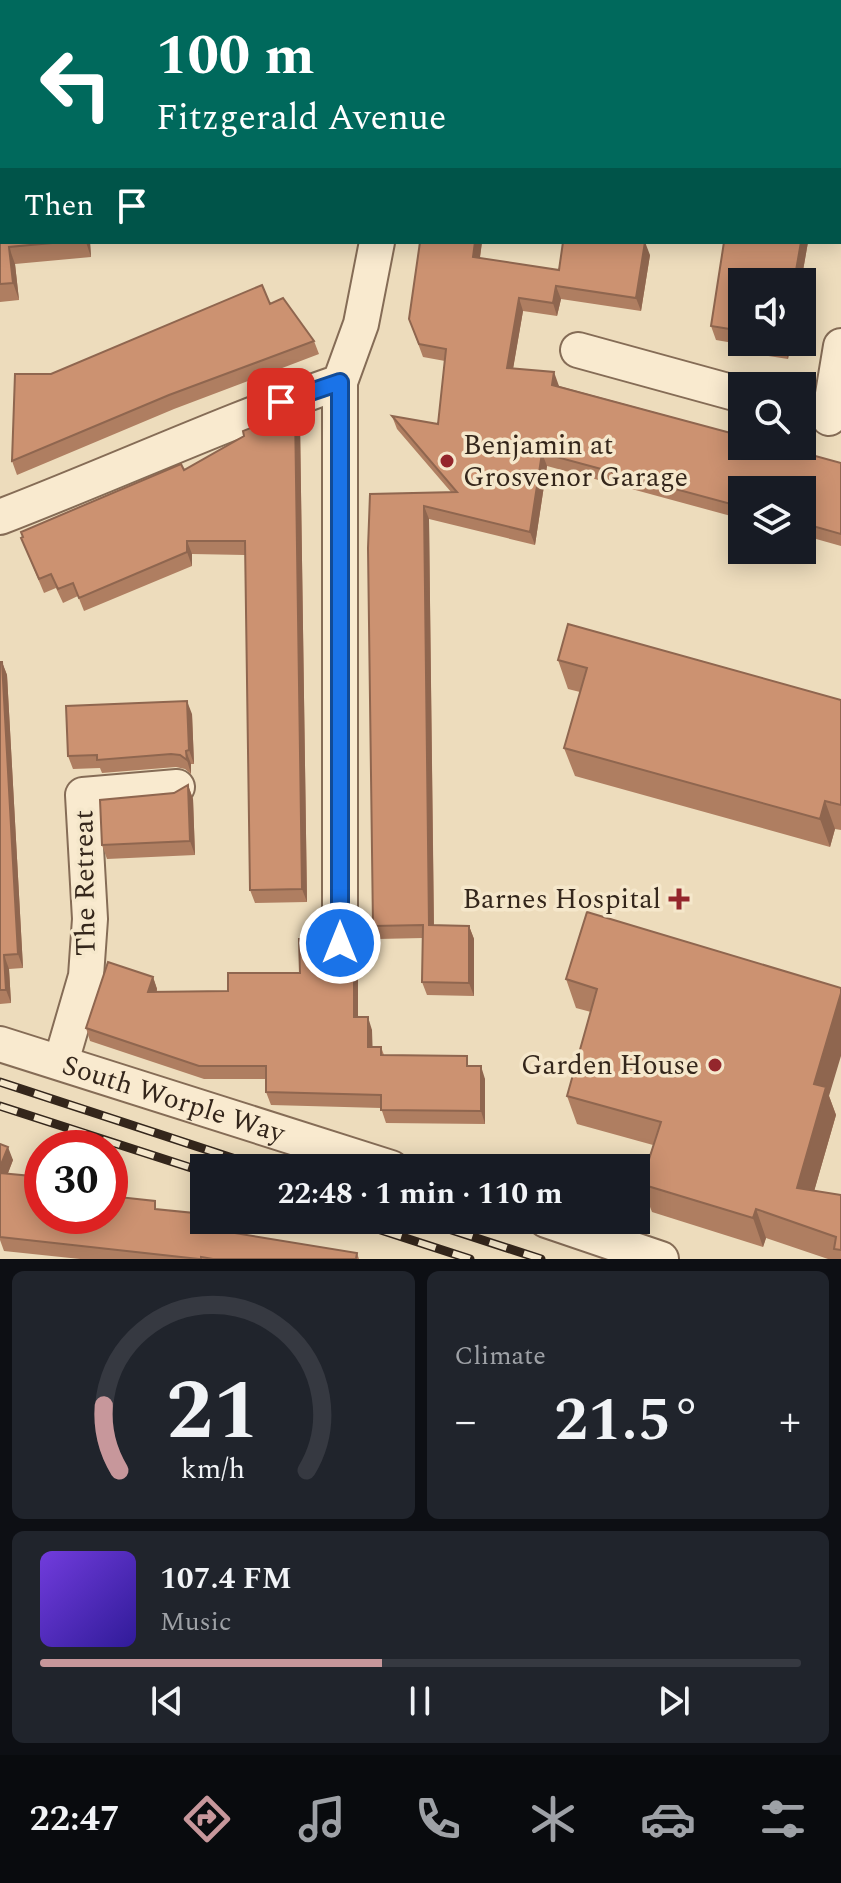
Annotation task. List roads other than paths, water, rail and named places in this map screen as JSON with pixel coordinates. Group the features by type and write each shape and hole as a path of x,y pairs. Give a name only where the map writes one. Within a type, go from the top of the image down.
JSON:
{"street":[{"path":"340,943 340,382 361,324 377,244"},
{"path":"824,417 841,346"},
{"path":"578,350 728,391"},
{"path":"0,517 196,439 252,413 340,382"},
{"name":"The Retreat","path":"61,1062 86,976 90,919 83,795 177,787"},
{"name":"South Worple Way","path":"0,1044 347,1154"},
{"path":"587,1234 661,1259"}],"railway":[{"path":"0,1082 220,1154"},
{"path":"0,1106 190,1167"},
{"path":"393,1234 470,1259"},
{"path":"464,1234 541,1259"}],"place":[{"name":"Benjamin at Grosvenor Garage","path":"447,461"},
{"name":"Barnes Hospital","path":"679,899"},
{"name":"Garden House","path":"715,1065"}]}
